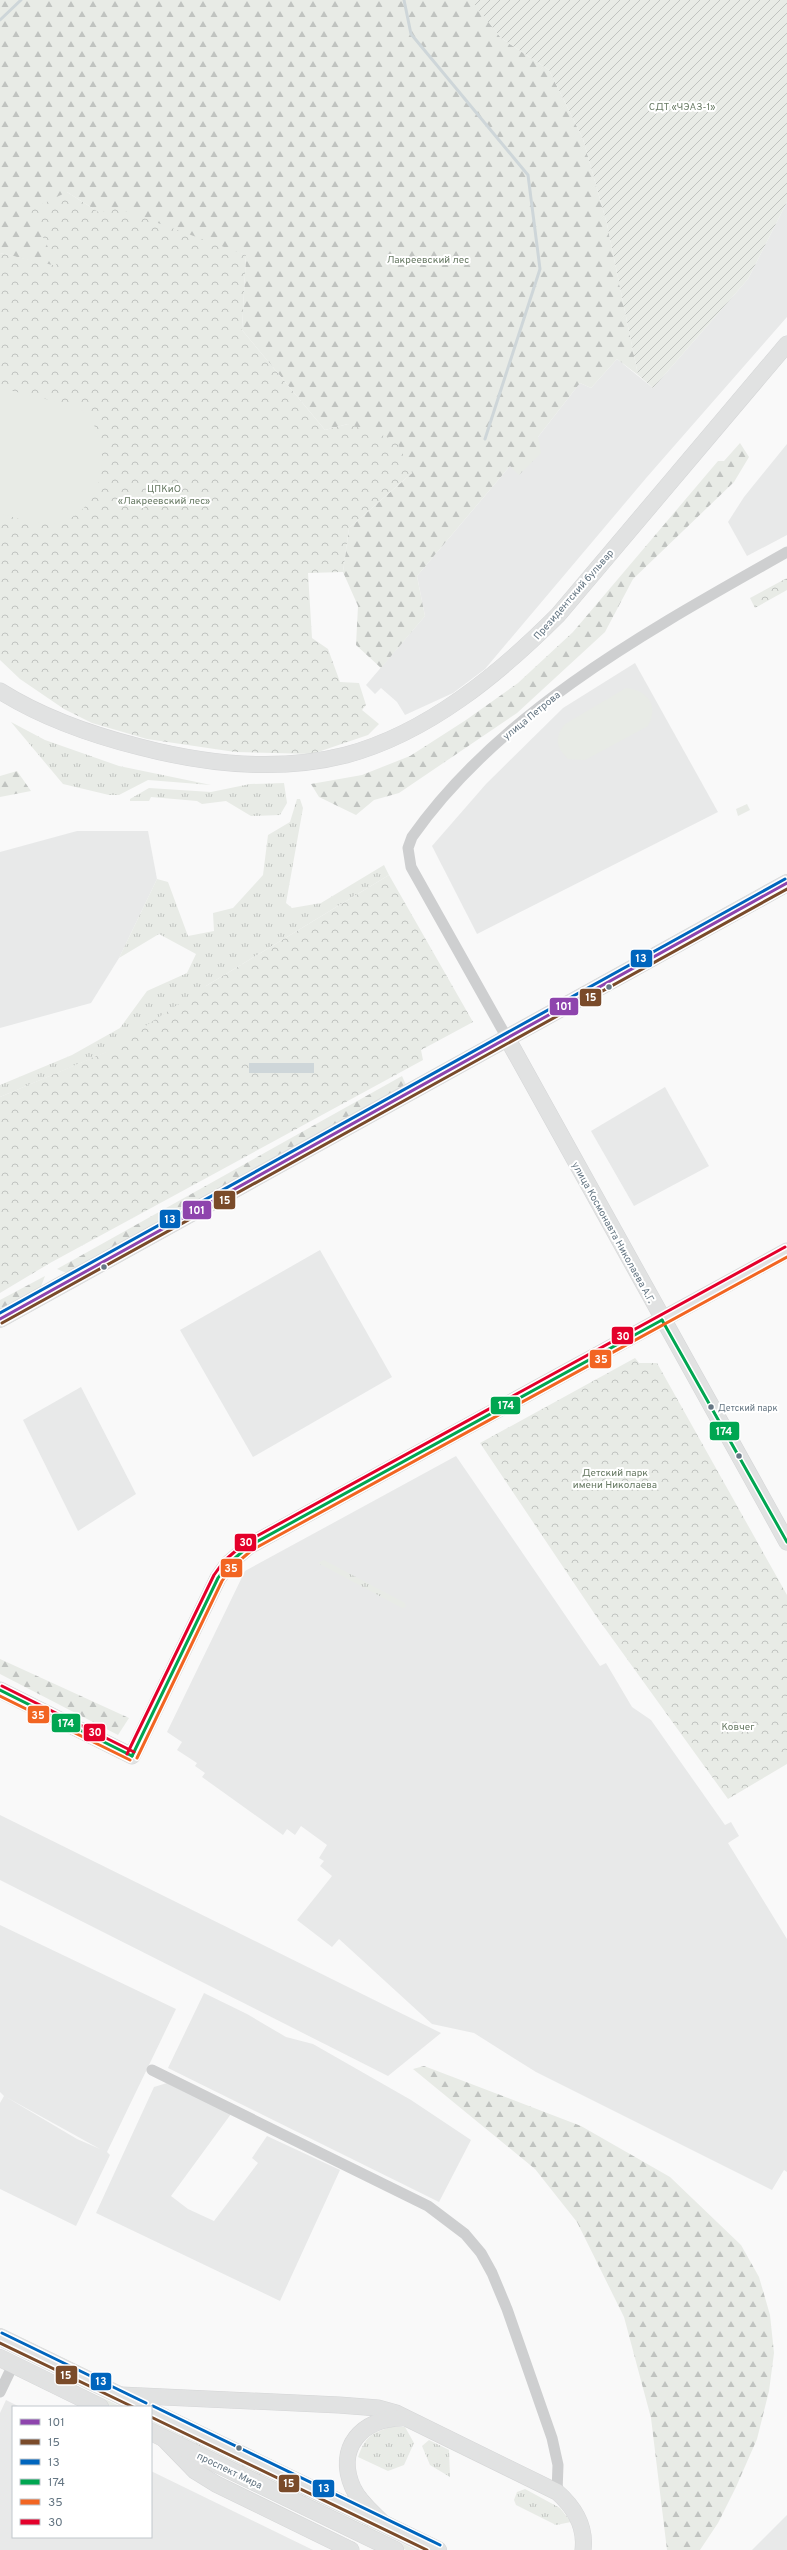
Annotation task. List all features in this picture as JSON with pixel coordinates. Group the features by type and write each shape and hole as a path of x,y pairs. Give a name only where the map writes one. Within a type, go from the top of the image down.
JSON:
{"main road":[{"path":"0,1329 787,884"},
{"path":"0,1319 510,1042 787,894"},
{"path":"0,2337 142,2406"},
{"path":"32,2374 40,2357"},
{"path":"6,2362 98,2406"},
{"name":"проспект Мира","path":"152,2410 438,2550"},
{"name":"проспект Мира","path":"157,2434 395,2550"}],"street":[{"name":"Президентский бульвар","path":"0,691 65,723 127,744 201,760 263,764 302,761 346,755 405,731 469,694 534,639 558,615 787,344"},
{"name":"Президентский бульвар","path":"0,702 49,727 84,741 125,754 220,772 246,774 304,770 350,763 387,750 460,711 526,659 563,621 787,358"},
{"name":"улица Петрова","path":"462,956 411,867 408,856 408,848 412,837 426,817 457,781 495,744 544,702 584,673 787,552"},
{"name":"улица Космонавта Николаева А.Г.","path":"462,956 662,1320 787,1542"},
{"path":"0,1690 132,1756 218,1578 235,1556 249,1546 787,1251"},
{"path":"152,2070 428,2206 464,2234 481,2253 507,2309 552,2438 558,2465 557,2492"},
{"path":"0,2392 6,2362"},
{"path":"119,2395 378,2408 410,2418 557,2492 577,2514 582,2528 583,2550"},
{"path":"386,2525 362,2501 354,2489 349,2476 349,2452 361,2431 370,2424 381,2420 410,2418"},
{"path":"157,2434 195,2471 216,2484 351,2550"}],"shaded area":[{"path":"787,202 787,317 647,477 485,669 453,693 405,715 397,702 381,688 375,694 366,685 425,616 417,576 510,466 538,437 580,383 591,388 617,359 653,388 748,279"},
{"path":"787,444 787,535 747,556 728,522 744,497"},
{"path":"635,663 718,812 477,934 432,846 486,784 563,708"},
{"path":"77,831 148,831 157,879 119,958 91,1003 0,1028 0,852"},
{"path":"249,1063 314,1063 314,1073 249,1073"},
{"path":"665,1087 709,1166 634,1206 591,1131"},
{"path":"320,1250 392,1377 253,1457 180,1330"},
{"path":"81,1387 136,1494 78,1531 23,1420"},
{"path":"456,1456 600,1666 606,1663 632,1707 651,1720 725,1825 731,1822 739,1836 728,1843 787,1939 787,2172 784,2170 772,2190 536,2072 474,2033 432,2024 339,1939 332,1947 297,1920 332,1876 320,1866 324,1861 319,1858 327,1845 301,1826 295,1835 287,1829 283,1835 202,1777 205,1773 195,1766 197,1763 177,1750 182,1742 167,1732 245,1571"},
{"path":"0,1815 441,2033 388,2076 0,1880"},
{"path":"0,1925 176,2009 107,2152 110,2155 76,2226 0,2189 0,2103 4,2096 0,2092","holes":["6,2097 100,2149 77,2139"]},
{"path":"204,1993 247,2014 286,2037 313,2044 411,2100 471,2140 439,2202 168,2068"},
{"path":"167,2083 231,2114 171,2196 188,2209 214,2221 258,2163 252,2158 267,2136 340,2170 280,2301 96,2213 154,2087"},
{"path":"6,2400 18,2406 12,2406 12,2538 152,2538 152,2471 313,2550 0,2550 0,2413"},
{"path":"787,2515 787,2550 752,2550"}],"green space":[{"name":"Лакреевский лес","path":"0,0 478,0 475,4 501,38 549,70 583,139 607,224 638,375 617,359 591,388 580,383 538,437 541,453 519,475 510,466 417,576 425,616 381,668 356,645 358,606 343,572 349,528 412,473 348,424 325,430 242,330 246,255 100,213 67,192 57,267 0,253"},
{"name":"СДТ «ЧЭАЗ-1»","path":"478,0 787,0 787,202 748,279 653,388 638,375 607,224 583,139 549,70 501,38 474,4"},
{"name":"ЦПКиО «Лакреевский лес»","path":"67,192 100,213 114,207 246,255 242,330 325,430 348,424 396,440 412,473 349,528 343,572 308,573 312,638 328,649 340,682 359,683 366,705 362,710 379,724 368,735 312,754 235,752 147,739 92,723 64,709 20,679 0,660 0,253 57,266 30,210"},
{"path":"0,388 75,406 89,417 98,433 102,450 102,468 97,486 89,502 76,515 60,522 38,523 0,514"},
{"path":"740,443 749,457 734,482 633,579 605,632 517,713 399,793 374,800 356,815 319,797 311,784 362,775 410,756 466,720 518,683 573,632 718,461 724,461"},
{"path":"787,578 787,590 755,608 750,598"},
{"path":"626,688 634,689 640,692 649,700 652,706 652,712 648,726 585,760 568,759 561,750 558,742 559,734 565,724"},
{"path":"11,722 45,740 119,766 211,785 148,780 119,795 109,795 63,784"},
{"path":"17,771 31,791 0,797 0,776"},
{"path":"284,783 287,803 280,815 251,816 226,801 202,804 197,801 151,797 149,801 130,801 130,799 149,788 211,792 250,784"},
{"path":"297,799 300,799 303,808 286,903 292,908 321,903 384,865 389,875 206,986 195,1015 0,1097 0,1085 72,1055 120,1028 147,991 187,973 196,954 159,934 119,958 157,879 168,882 188,936 214,931 213,913 233,908 263,875 268,835 290,822"},
{"path":"747,804 750,810 738,816 736,809"},
{"path":"389,875 473,1022 421,1050 423,1060 50,1263 0,1293 0,1097 106,1052 206,986"},
{"path":"402,1076 407,1087 69,1274 57,1269"},
{"path":"45,1276 38,1294 0,1311 0,1300"},
{"name":"Детский парк имени Николаева","path":"635,1358 639,1363 657,1363 787,1595 787,1764 728,1799 596,1616 480,1443"},
{"path":"324,1560 405,1603 406,1607 402,1608 318,1563"},
{"path":"0,1659 129,1718 118,1735 0,1674"},
{"path":"424,2066 581,2126 670,2177 741,2245 759,2277 770,2315 774,2353 769,2391 757,2439 718,2523 700,2550 667,2550 651,2418 624,2317 577,2222 535,2169 413,2069"},
{"path":"69,2382 120,2406 110,2406 67,2385"},
{"path":"152,2421 416,2550 406,2550 152,2426"},
{"path":"391,2427 405,2427 414,2443 404,2465 388,2471 358,2457 366,2440 378,2431"},
{"path":"429,2440 449,2450 450,2477 430,2465 422,2446"},
{"path":"525,2489 560,2508 571,2522 556,2525 516,2505 514,2500 517,2492"}],"waterway":[{"path":"0,20 21,0"},
{"path":"404,0 411,34 528,175 540,269 485,439"}],"transit line":[{"name":"13","path":"0,1313 785,879"},
{"name":"101","path":"0,1319 787,883"},
{"name":"15","path":"2,1323 787,889"},
{"name":"30","path":"127,1754 214,1575 224,1561 246,1542 785,1247"},
{"name":"35","path":"137,1758 222,1581 232,1567 252,1550 787,1257"},
{"name":"174","path":"662,1320 787,1542"},
{"name":"174","path":"132,1756 218,1578 228,1564 249,1546 662,1320"},
{"name":"30","path":"2,1686 134,1752"},
{"name":"174","path":"0,1690 132,1756"},
{"name":"35","path":"0,1696 130,1760"},
{"name":"13","path":"2,2333 146,2403"},
{"name":"15","path":"0,2343 131,2406"},
{"name":"13","path":"153,2406 440,2545"},
{"name":"15","path":"152,2417 427,2550"}],"place":[{"name":"Детский парк","path":"711,1407"}],"park label":[{"name":"Ковчег","path":"738,1726"}]}
